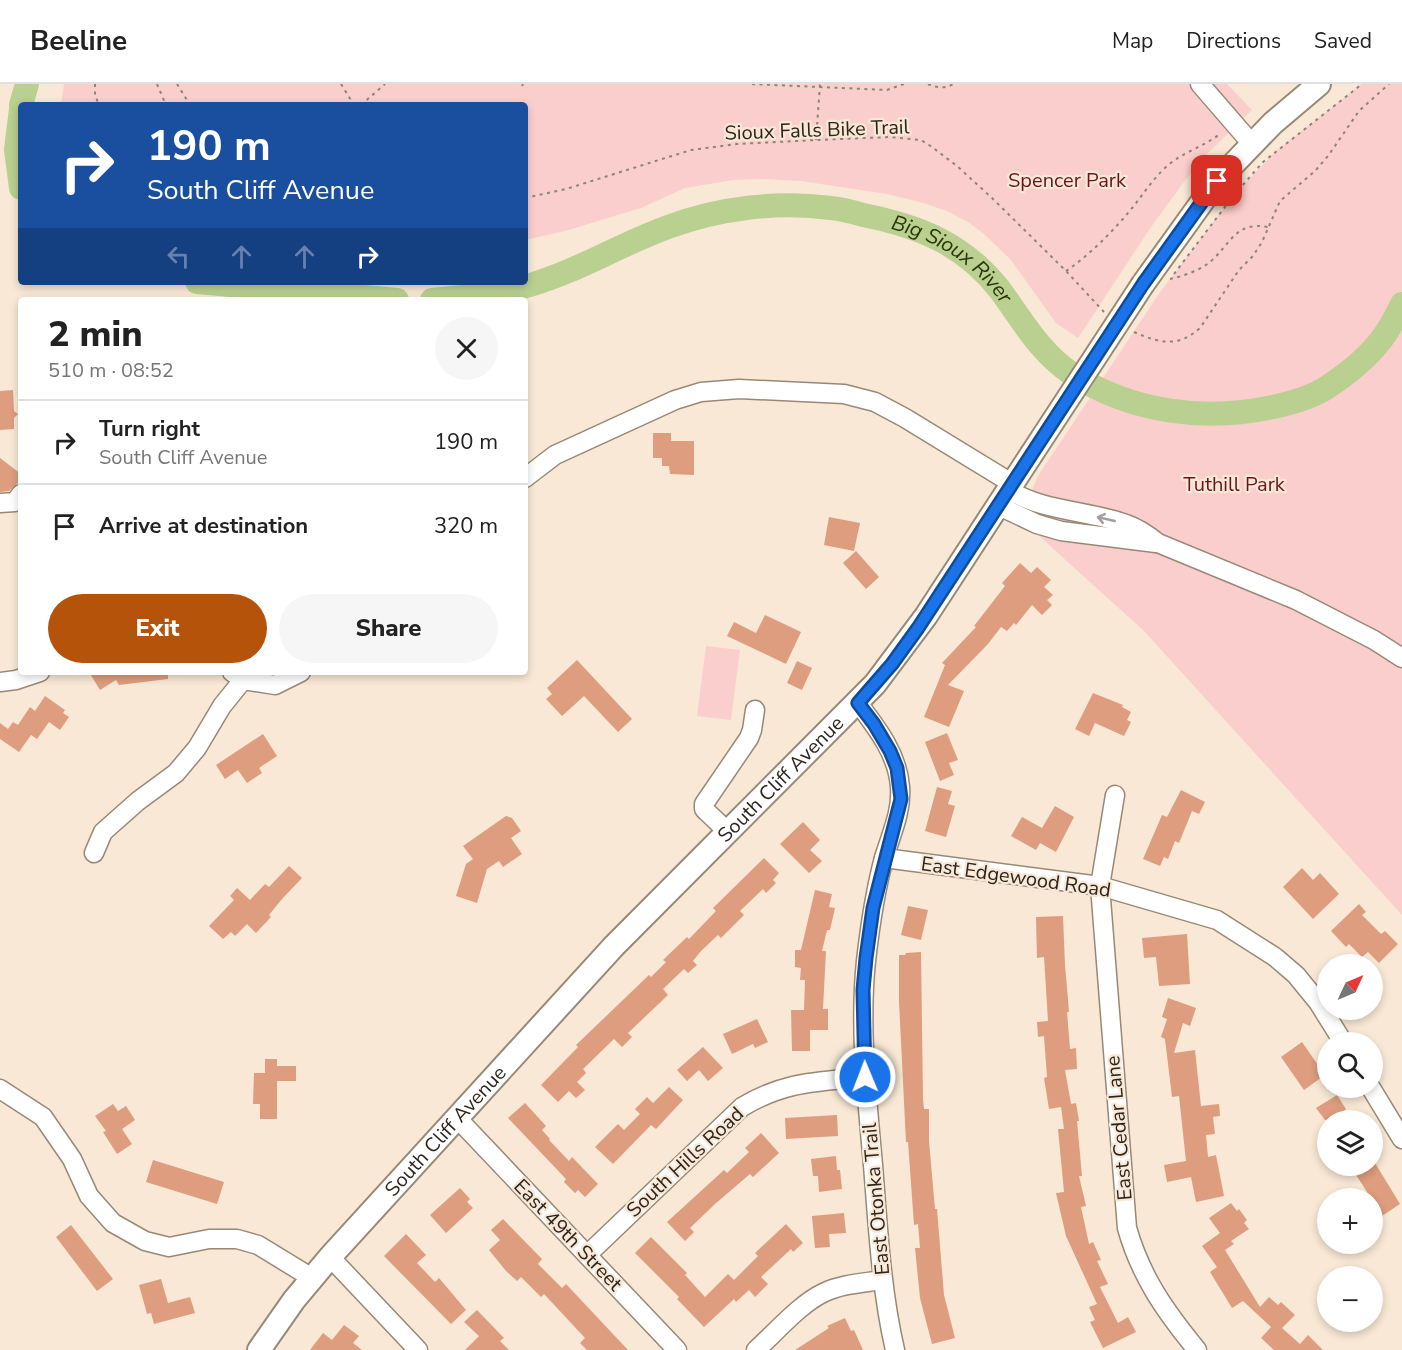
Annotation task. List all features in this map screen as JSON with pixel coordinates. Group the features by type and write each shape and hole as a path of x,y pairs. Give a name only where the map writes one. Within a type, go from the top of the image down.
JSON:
{"main road":[{"name":"South Cliff Avenue","path":"259,1350 283,1315 330,1257 607,954 858,703 910,639 1143,284 1196,208 1251,143 1319,84"}],"street":[{"path":"1200,84 1251,143"},
{"path":"528,476 555,455 675,400 701,392 739,389 844,394 875,402 905,418 1007,493 1041,504 1125,523 1158,543 1296,600 1374,640 1402,658"},
{"path":"0,503 15,502 18,498"},
{"path":"0,682 31,675"},
{"path":"94,854 103,832 138,801 176,773 197,748 238,676 275,685 295,675"},
{"name":"East Otonka Trail","path":"858,703 883,737 897,768 901,799 873,908 863,990 865,1077 882,1280 895,1350"},
{"path":"728,832 706,811 704,804 749,738 755,710"},
{"name":"East Cedar Lane","path":"1115,795 1100,886 1127,1228 1134,1253 1148,1282 1168,1315 1197,1350"},
{"name":"East Edgewood Road","path":"884,858 1100,886 1217,920 1275,957 1296,975 1318,1002 1337,1032"},
{"name":"South Hills Road","path":"587,1255 742,1107 761,1095 787,1086 865,1077"},
{"path":"0,1089 43,1117 72,1159 89,1196 112,1223 145,1241 169,1246 209,1239 237,1239 258,1245 312,1278"},
{"path":"1377,1098 1402,1139"},
{"name":"East 49th Street","path":"458,1119 677,1350"},
{"path":"330,1257 418,1350"},
{"path":"756,1350 822,1293 838,1287 882,1280"}],"path":[{"path":"95,84 98,102"},
{"path":"157,84 165,102"},
{"path":"177,84 188,102"},
{"path":"341,84 352,102"},
{"path":"364,102 385,84"},
{"path":"752,84 820,85 887,90 904,84"},
{"path":"928,84 940,88 947,88 953,84"},
{"path":"1268,227 1258,225 1245,227 1209,263 1170,279 1227,202 1263,162 1362,84"},
{"path":"1133,331 1150,339 1172,343 1192,335 1200,328 1239,270 1253,256 1262,242 1280,201 1315,171 1359,111 1389,84"},
{"path":"816,140 820,85"},
{"path":"1066,270 1085,257 1109,233 1152,181 1173,160 1218,136 1234,123"},
{"name":"Sioux Falls Bike Trail","path":"528,197 566,189 691,150 737,144 816,140 890,137 921,140 966,174 1066,270 1106,314"}],"green space":[{"name":"Spencer Park","path":"64,84 1227,84 1252,110 1203,158 1184,182 1151,227 1078,338 1056,323 1011,260 984,234 947,211 887,194 801,181 733,180 685,188 641,208 565,231 528,239 528,102 61,102"},
{"name":"Tuthill Park","path":"1362,84 1402,84 1402,915 1144,631 1016,515 1038,476 1158,295 1234,195 1276,151"},
{"path":"706,646 740,650 731,720 697,716"}],"building":[{"path":"13,390 14,411 18,414 14,418 14,429 0,430 0,391"},
{"path":"653,433 671,433 671,441 694,441 694,475 670,474 669,466 662,466 662,458 653,458"},
{"path":"0,458 18,472 18,483 9,491 0,492"},
{"path":"829,517 860,523 854,551 824,545"},
{"path":"856,551 879,577 866,589 843,563"},
{"path":"1020,563 1031,573 1037,567 1051,580 1044,587 1053,595 1047,600 1052,605 1042,615 1032,605 1016,625 1014,623 1007,631 1001,627 988,644 948,685 964,691 949,727 924,717 945,665 942,663 976,627 974,626 1005,586 1002,583"},
{"path":"765,615 801,632 786,664 727,636 734,622 756,633"},
{"path":"577,660 632,719 618,732 584,696 562,716 546,699 552,694 547,688"},
{"path":"797,661 812,668 802,690 787,683"},
{"path":"91,675 168,675 168,679 119,685 116,680 100,690"},
{"path":"1093,693 1123,705 1122,707 1131,712 1127,720 1131,722 1124,736 1095,723 1089,736 1075,729"},
{"path":"45,696 65,710 63,713 69,717 60,730 49,722 37,739 31,735 19,752 0,739 0,723 8,729 13,722 18,725 30,707 35,711"},
{"path":"947,733 958,760 949,763 954,775 940,781 925,742"},
{"path":"263,734 277,756 259,768 262,773 247,783 238,770 225,779 216,765"},
{"path":"937,787 952,791 948,804 955,806 946,837 925,831"},
{"path":"1181,790 1205,802 1199,814 1192,811 1179,843 1175,841 1168,859 1164,857 1160,866 1143,859 1162,815 1167,817"},
{"path":"1055,806 1074,817 1056,852 1040,843 1036,850 1011,836 1022,817 1042,828"},
{"path":"506,816 512,818 521,831 511,838 522,854 503,867 499,861 487,869 477,903 456,896 466,864 473,859 463,846"},
{"path":"803,822 820,840 810,850 822,861 809,873 780,844"},
{"path":"764,858 779,873 773,880 776,883 766,893 763,889 740,911 744,915 721,938 718,935 701,951 693,961 697,965 688,973 684,969 663,989 668,995 628,1033 632,1037 622,1047 614,1039 583,1069 586,1073 577,1082 585,1090 576,1098 569,1091 558,1102 541,1085 578,1047 576,1045 649,975 651,977 666,962 663,960 687,937 689,939 716,911 713,908"},
{"path":"289,866 302,878 282,899 269,915 271,917 256,933 247,924 235,936 231,932 223,939 209,926 234,900 230,896 237,888 250,900 265,884 269,887"},
{"path":"1302,868 1313,880 1320,873 1339,894 1313,919 1283,887"},
{"path":"815,890 832,894 829,907 835,908 822,951 826,951 823,1009 828,1009 828,1030 810,1030 810,1051 792,1051 791,1010 804,1010 805,980 800,980 801,968 795,967 795,950 801,950"},
{"path":"1359,904 1366,912 1362,915 1381,934 1385,931 1398,944 1383,959 1383,954 1368,952 1359,954 1349,944 1346,947 1331,931"},
{"path":"908,906 928,910 921,940 901,935"},
{"path":"1063,916 1070,1049 1076,1048 1077,1069 1065,1070 1071,1104 1076,1103 1079,1121 1077,1121 1082,1176 1079,1176 1086,1206 1081,1207 1089,1244 1093,1242 1101,1260 1097,1261 1108,1284 1100,1287 1118,1323 1128,1317 1136,1332 1103,1348 1090,1322 1095,1320 1089,1307 1097,1304 1066,1236 1056,1193 1064,1192 1058,1129 1064,1129 1061,1107 1049,1109 1044,1078 1047,1077 1044,1036 1038,1037 1037,1022 1048,1021 1044,957 1037,958 1036,917"},
{"path":"1187,934 1190,984 1159,986 1156,957 1144,958 1142,938"},
{"path":"921,952 923,1099 924,1109 929,1109 929,1141 944,1295 955,1338 932,1344 920,1298 915,1248 920,1248 918,1224 914,1225 908,1142 906,1142 899,1002 899,955"},
{"path":"1168,998 1196,1008 1190,1026 1183,1023 1174,1053 1195,1050 1201,1106 1219,1104 1220,1116 1213,1117 1215,1134 1206,1135 1208,1157 1216,1155 1224,1196 1196,1202 1191,1177 1167,1182 1164,1165 1186,1161 1179,1096 1172,1097 1165,1039 1161,1037 1167,1019 1162,1017"},
{"path":"757,1019 768,1042 755,1048 753,1044 732,1054 723,1034"},
{"path":"1302,1042 1317,1064 1317,1081 1304,1090 1281,1057"},
{"path":"703,1047 723,1068 708,1081 699,1070 687,1081 677,1070"},
{"path":"265,1059 277,1059 277,1066 296,1066 296,1081 277,1081 277,1119 260,1119 260,1104 253,1104 254,1073 265,1073"},
{"path":"669,1087 683,1100 656,1129 651,1125 613,1164 595,1147 618,1124 624,1130 640,1114 635,1109 647,1097 653,1103"},
{"path":"1332,1098 1339,1098 1346,1109 1318,1110 1316,1108"},
{"path":"525,1103 546,1126 542,1130 549,1140 569,1161 572,1157 598,1184 585,1197 578,1190 575,1193 564,1182 566,1179 508,1118"},
{"path":"113,1104 118,1111 126,1106 135,1120 122,1129 132,1144 117,1154 103,1132 106,1131 95,1116"},
{"path":"837,1115 838,1136 786,1139 785,1118"},
{"path":"761,1133 779,1153 753,1177 750,1174 715,1204 690,1228 694,1232 685,1241 667,1222 724,1170 727,1173 749,1152 745,1148"},
{"path":"836,1156 842,1189 819,1192 818,1176 813,1176 811,1159"},
{"path":"153,1160 224,1182 217,1204 146,1182"},
{"path":"1357,1176 1383,1176 1400,1204 1383,1215 1383,1188 1364,1188"},
{"path":"460,1188 470,1199 467,1202 473,1208 446,1233 430,1215"},
{"path":"1231,1203 1247,1220 1244,1223 1249,1229 1231,1241 1234,1244 1225,1250 1260,1307 1269,1297 1278,1305 1281,1302 1295,1315 1282,1328 1300,1344 1308,1335 1323,1350 1274,1350 1261,1338 1271,1327 1243,1301 1232,1308 1210,1272 1217,1267 1202,1246 1220,1233 1209,1218"},
{"path":"844,1213 846,1233 829,1234 830,1247 815,1248 812,1216"},
{"path":"503,1219 542,1259 538,1264 562,1288 566,1284 628,1350 587,1350 580,1343 585,1338 544,1294 541,1297 521,1277 517,1281 506,1271 489,1250 500,1240 491,1230"},
{"path":"786,1224 803,1243 793,1252 791,1249 761,1277 768,1284 755,1297 749,1290 736,1302 734,1299 704,1327 677,1299 679,1297 635,1253 651,1237 687,1273 685,1275 705,1297 728,1274 734,1280 758,1256 755,1253"},
{"path":"71,1225 113,1279 97,1291 56,1237"},
{"path":"406,1234 426,1255 417,1263 435,1282 439,1278 466,1310 451,1324 384,1256"},
{"path":"161,1279 168,1303 190,1297 195,1313 154,1324 151,1313 147,1314 139,1285"},
{"path":"477,1310 504,1338 500,1341 509,1350 465,1350 479,1336 464,1322"},
{"path":"845,1318 851,1331 854,1330 863,1350 795,1350 829,1328 827,1326"},
{"path":"344,1325 359,1336 353,1343 362,1350 310,1350 323,1333 332,1340"}],"waterway":[{"name":"Big Sioux River","path":"22,102 27,84"},
{"name":"Big Sioux River","path":"18,134 16,150 18,165"},
{"name":"Big Sioux River","path":"460,297 530,285 651,234 707,215 769,206 835,208 921,231 956,249 986,274 1050,356 1072,374 1095,387 1143,405 1169,410 1221,414 1280,405 1323,390 1353,369 1374,348 1388,330 1402,304"},
{"name":"Big Sioux River","path":"230,285 364,297"}],"route":[{"path":"865,1077 863,990 866,958 873,908 884,858 901,799 897,768 890,751 883,737 858,703 892,664 918,628 1143,284 1217,181"}]}
